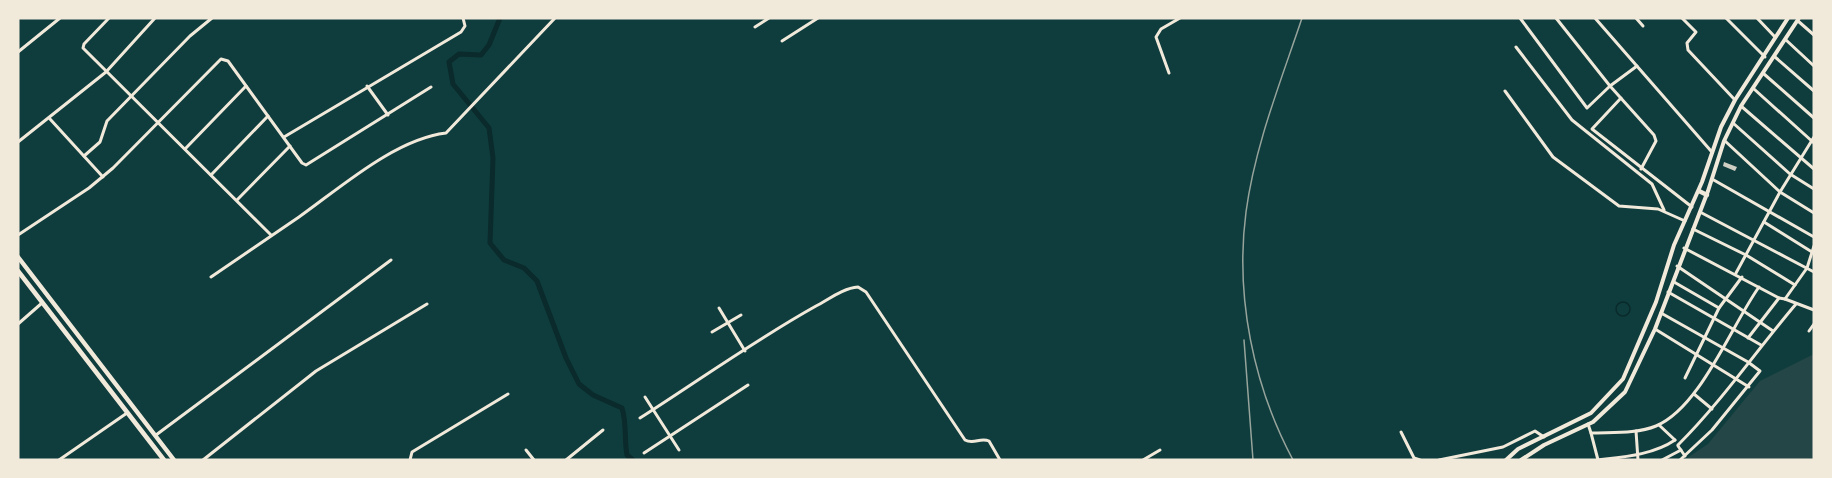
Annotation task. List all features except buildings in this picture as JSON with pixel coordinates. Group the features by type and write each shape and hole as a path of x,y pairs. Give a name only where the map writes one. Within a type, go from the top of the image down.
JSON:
{"main road":[{"path":"1699,191 1707,195"},
{"path":"18,257 174,460"},
{"path":"18,271 164,460"}],"street":[{"path":"18,52 60,18"},
{"path":"109,18 83,46 105,72 271,235"},
{"path":"18,142 50,119 105,72 155,18"},
{"path":"84,156 100,142 107,122 190,36 212,18"},
{"path":"284,137 461,32 465,26 463,18"},
{"path":"211,277 404,147 431,135 446,133 555,18"},
{"path":"755,27 769,18"},
{"path":"782,41 816,18"},
{"path":"1169,73 1156,37 1161,29 1180,18"},
{"path":"1520,18 1587,108 1610,86 1637,66"},
{"path":"1556,18 1610,86 1656,138 1641,169"},
{"path":"1595,18 1711,151"},
{"path":"1636,18 1643,26"},
{"path":"1683,18 1696,32 1685,46 1735,100"},
{"path":"1726,18 1765,57"},
{"path":"1757,18 1776,38"},
{"path":"1506,460 1518,449 1568,426 1597,409 1623,380 1648,322 1674,245 1699,191 1711,151 1735,100 1765,57 1786,19"},
{"path":"1521,460 1608,411 1624,392 1655,329 1677,266 1707,195 1724,141 1741,106 1799,19 1814,35"},
{"path":"1786,40 1814,66"},
{"path":"1516,47 1572,120 1652,184 1664,211"},
{"path":"1775,57 1814,91"},
{"path":"18,235 103,177 221,59 228,61 302,162 308,164 431,87"},
{"path":"1764,74 1814,118"},
{"path":"185,149 246,86"},
{"path":"367,86 388,115"},
{"path":"1754,89 1813,142"},
{"path":"1505,91 1557,160 1619,206 1664,211 1686,221"},
{"path":"1621,98 1592,129 1692,207"},
{"path":"1741,106 1814,169"},
{"path":"211,175 268,116"},
{"path":"50,119 103,177"},
{"path":"1732,123 1790,174 1814,189"},
{"path":"1736,273 1790,174 1813,142 1814,137"},
{"path":"1724,141 1780,192 1814,213"},
{"path":"237,200 291,146"},
{"path":"1712,179 1814,237"},
{"path":"1700,212 1754,238 1814,272"},
{"path":"1764,222 1812,252"},
{"path":"1693,229 1746,255 1795,285"},
{"path":"1785,299 1807,268 1814,246"},
{"path":"1684,248 1736,273 1779,298 1814,310"},
{"path":"154,436 391,260"},
{"path":"1677,266 1773,331"},
{"path":"1684,378 1698,355 1719,308 1742,277"},
{"path":"1672,280 1719,308"},
{"path":"640,418 745,351 773,329 853,287 862,289 965,440 973,443 983,439 989,441 1000,460"},
{"path":"1592,433 1636,431 1659,424 1694,394 1759,287"},
{"path":"1668,292 1761,345"},
{"path":"1748,338 1779,298"},
{"path":"18,324 42,303"},
{"path":"203,460 316,372 427,304"},
{"path":"1678,445 1712,410 1737,380 1761,345 1796,304"},
{"path":"719,308 745,351"},
{"path":"1661,313 1723,347 1760,371 1749,387 1680,460"},
{"path":"712,332 741,315"},
{"path":"1809,331 1814,324"},
{"path":"1655,329 1749,387"},
{"path":"644,453 748,385"},
{"path":"410,460 412,452 508,394"},
{"path":"1694,394 1712,410"},
{"path":"645,396 679,450"},
{"path":"59,460 126,413"},
{"path":"1588,424 1598,460 1666,446 1675,440"},
{"path":"1659,424 1675,440 1685,456"},
{"path":"566,460 603,430"},
{"path":"1439,460 1503,447 1535,431 1544,437"},
{"path":"1636,431 1638,460"},
{"path":"1401,432 1414,458 1419,460"},
{"path":"526,450 533,458 526,460"},
{"path":"1143,460 1160,450"},
{"path":"1662,460 1681,450"}],"shaded area":[{"path":"1814,354 1814,460 1684,460 1708,444 1760,381"}],"waterway":[{"path":"500,18 489,45 481,55 459,54 449,62 453,84 489,128 493,158 490,243 504,260 524,268 537,281 566,358 579,384 593,395 622,408 627,455 633,460"},
{"path":"1620,302 1626,302 1630,309 1626,316 1620,316 1616,312 1616,306 1620,302"}],"railway":[{"path":"1293,460 1267,401 1250,339 1245,308 1243,244 1246,212 1256,162 1302,18"},
{"path":"1244,340 1253,460"}]}
